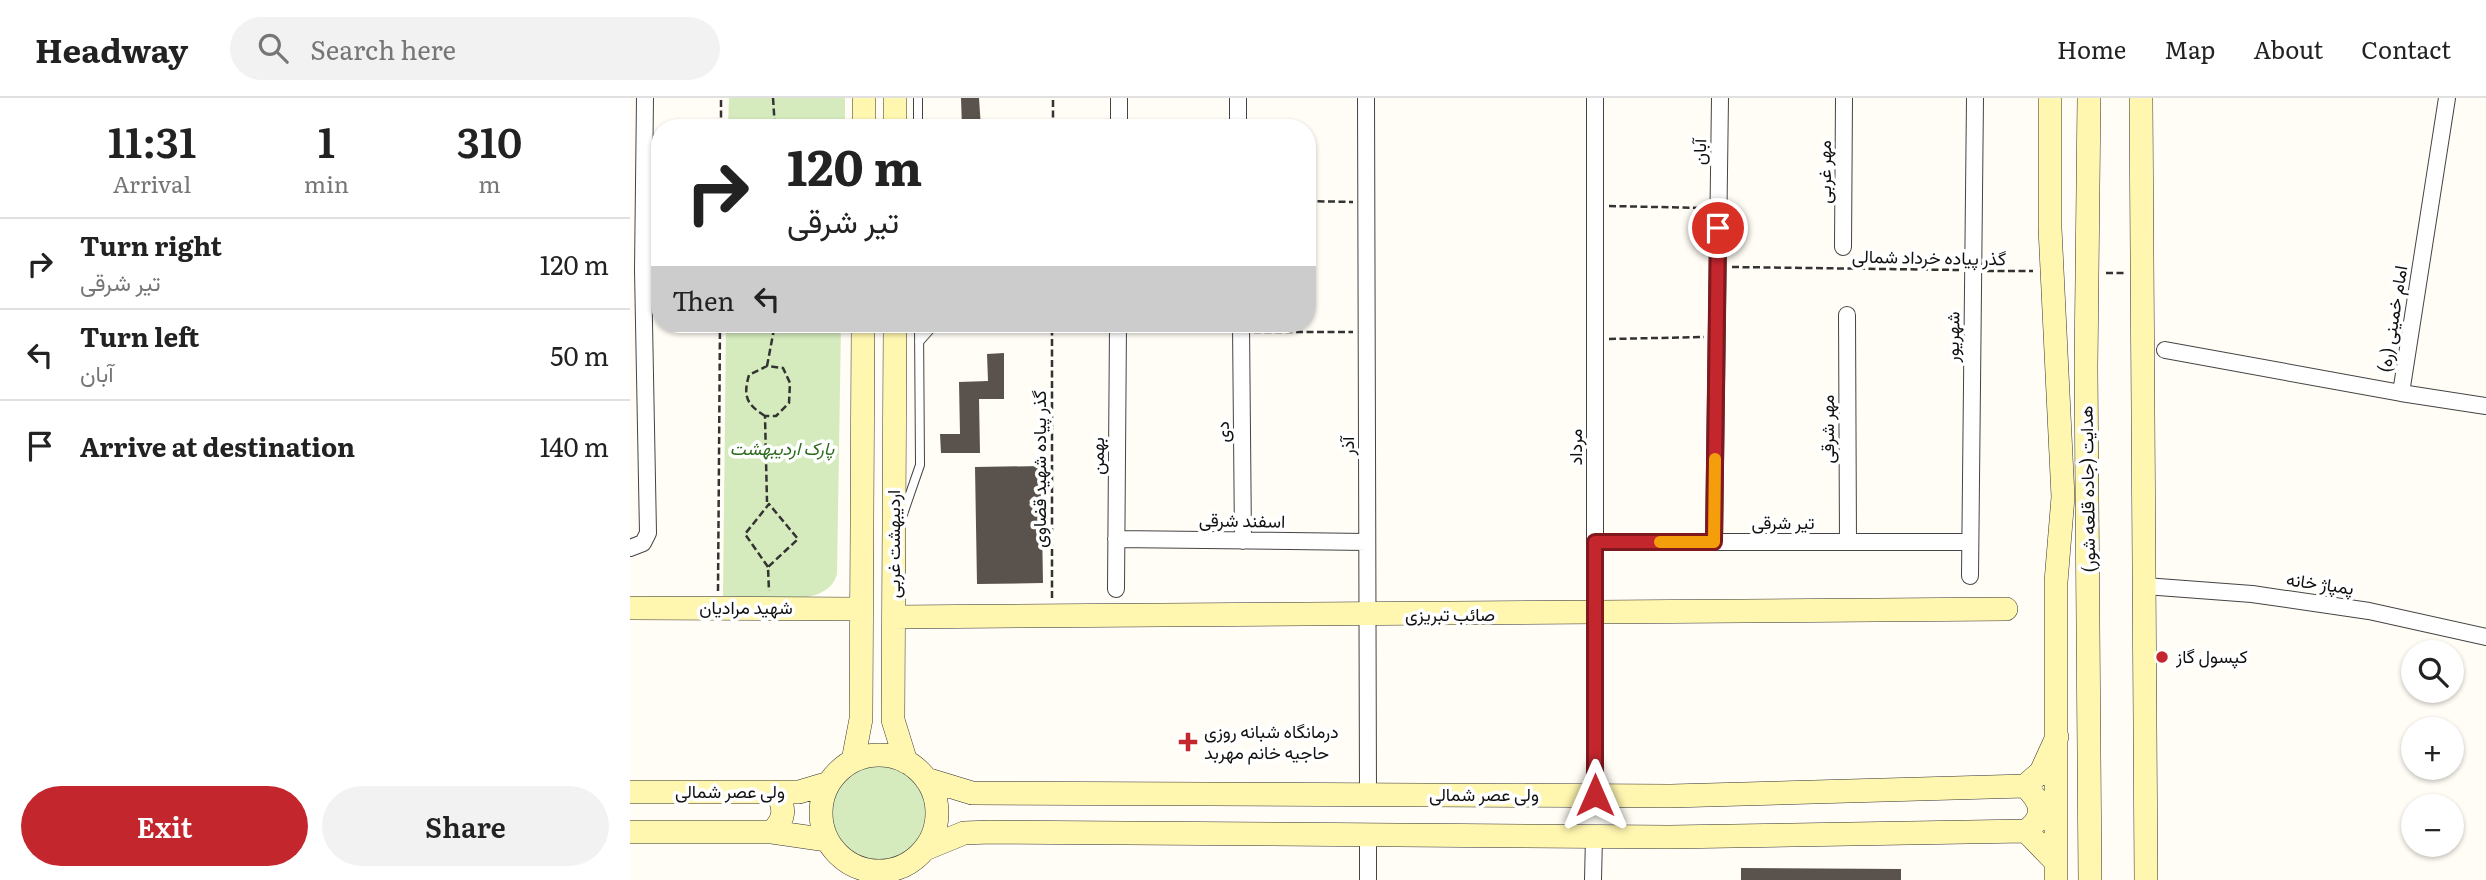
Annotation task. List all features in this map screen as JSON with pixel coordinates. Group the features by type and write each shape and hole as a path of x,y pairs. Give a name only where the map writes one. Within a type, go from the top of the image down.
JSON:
{"main road":[{"path":"864,98 864,119"},
{"path":"895,98 895,119"},
{"path":"2050,98 2052,272 2063,497"},
{"name":"هدایت (جاده قلعه شور)","path":"2089,98 2090,246 2086,366 2090,880"},
{"path":"2141,98 2146,880"},
{"path":"2056,871 2056,582 2090,246"},
{"name":"اردیبهشت غربی","path":"853,761 861,702 863,333"},
{"name":"اردیبهشت غربی","path":"895,333 893,712 906,762"},
{"name":"شهید مرادیان","path":"630,608 861,609"},
{"name":"صائب تبریزی","path":"894,617 2007,609"},
{"path":"861,702 869,713 881,717 893,712"},
{"path":"925,849 964,833 990,832 1594,836 2026,831 2034,826 2040,811 2038,799 2025,786 2041,772 2057,737"},
{"path":"885,755 906,762 926,779 937,809 936,825 925,849 903,873 848,870 827,840 820,816 822,798 829,783 853,761 885,755"},
{"name":"ولی عصر شمالی","path":"926,779 972,793 1595,795 2025,786"},
{"name":"ولی عصر شمالی","path":"630,792 799,792 829,783"},
{"path":"772,832 780,824 784,813 776,792"},
{"path":"990,832 979,825 975,812 979,800 991,793"},
{"path":"2026,831 2056,871"},
{"path":"630,832 772,832 827,840"}],"street":[{"path":"636,545 648,533 643,270 645,98"},
{"path":"1119,98 1119,119"},
{"path":"1238,98 1238,119"},
{"name":"آذر","path":"1366,98 1368,794"},
{"name":"مرداد","path":"1595,98 1595,795"},
{"name":"آبان","path":"1714,542 1720,98"},
{"name":"مهر غربی","path":"1843,247 1844,98"},
{"name":"شهریور","path":"1970,576 1975,98"},
{"name":"امام خمینی (ره)","path":"2165,350 2401,393 2447,98"},
{"path":"2141,313 2165,350 2142,374"},
{"name":"مهر شرقی","path":"1847,315 1848,542"},
{"name":"بهمن","path":"1116,589 1118,333"},
{"name":"دی","path":"1241,333 1243,541"},
{"path":"2401,393 2486,406"},
{"name":"اسفند شرقی","path":"1116,540 1367,542"},
{"name":"تیر شرقی","path":"1595,542 1970,542"},
{"name":"پمپاژ خانه","path":"2145,586 2252,594 2370,611 2486,638"},
{"path":"1368,835 1368,880"},
{"path":"1593,880 1594,836"}],"lane":[{"path":"918,98 918,119"},
{"path":"894,539 920,465 919,333"},
{"path":"919,342 927,333"}],"path":[{"path":"721,98 721,119"},
{"path":"773,98 774,119"},
{"path":"1053,98 1053,119"},
{"path":"1316,201 1366,202"},
{"path":"1595,206 1718,208"},
{"name":"گذر پیاده خرداد شمالی","path":"1718,267 2052,272"},
{"path":"2089,272 2141,273"},
{"path":"1316,330 1366,332"},
{"path":"718,608 720,333"},
{"path":"767,366 773,333"},
{"name":"گذر پیاده شهید قضاوی","path":"1052,333 1052,615"},
{"path":"1595,339 1717,337"},
{"path":"767,366 783,368 790,383 789,403 776,416 765,416 749,406 744,393 749,375 767,366"},
{"path":"765,416 767,502"},
{"path":"768,566 798,539 769,504 745,534 768,566 769,608"}],"green space":[{"path":"729,98 845,98 845,119 728,119"},
{"name":"پارک اردیبهشت","path":"726,333 841,333 837,574 831,586 820,593 805,597 770,599 723,596"},
{"path":"878,766 896,770 911,780 921,795 925,813 921,831 911,846 896,856 878,860 860,856 845,846 835,831 831,813 835,795 845,780 860,770"}],"building":[{"path":"961,98 979,98 980,119 962,119"},
{"path":"1004,353 1004,399 979,399 980,453 941,453 940,434 960,434 959,382 988,381 987,354"},
{"path":"1041,466 1043,583 977,584 975,467"},
{"path":"1741,868 1901,869 1901,880 1741,880"}],"slow traffic":[{"path":"1660,542 1714,542 1715,459"}],"place":[{"name":"کپسول گاز","path":"2162,657"},
{"name":"درمانگاه شبانه‌ روزی حاجیه‌ خانم مهربد","path":"1188,742"}],"route":[{"path":"1595,795 1595,542 1714,542 1718,228"}]}
